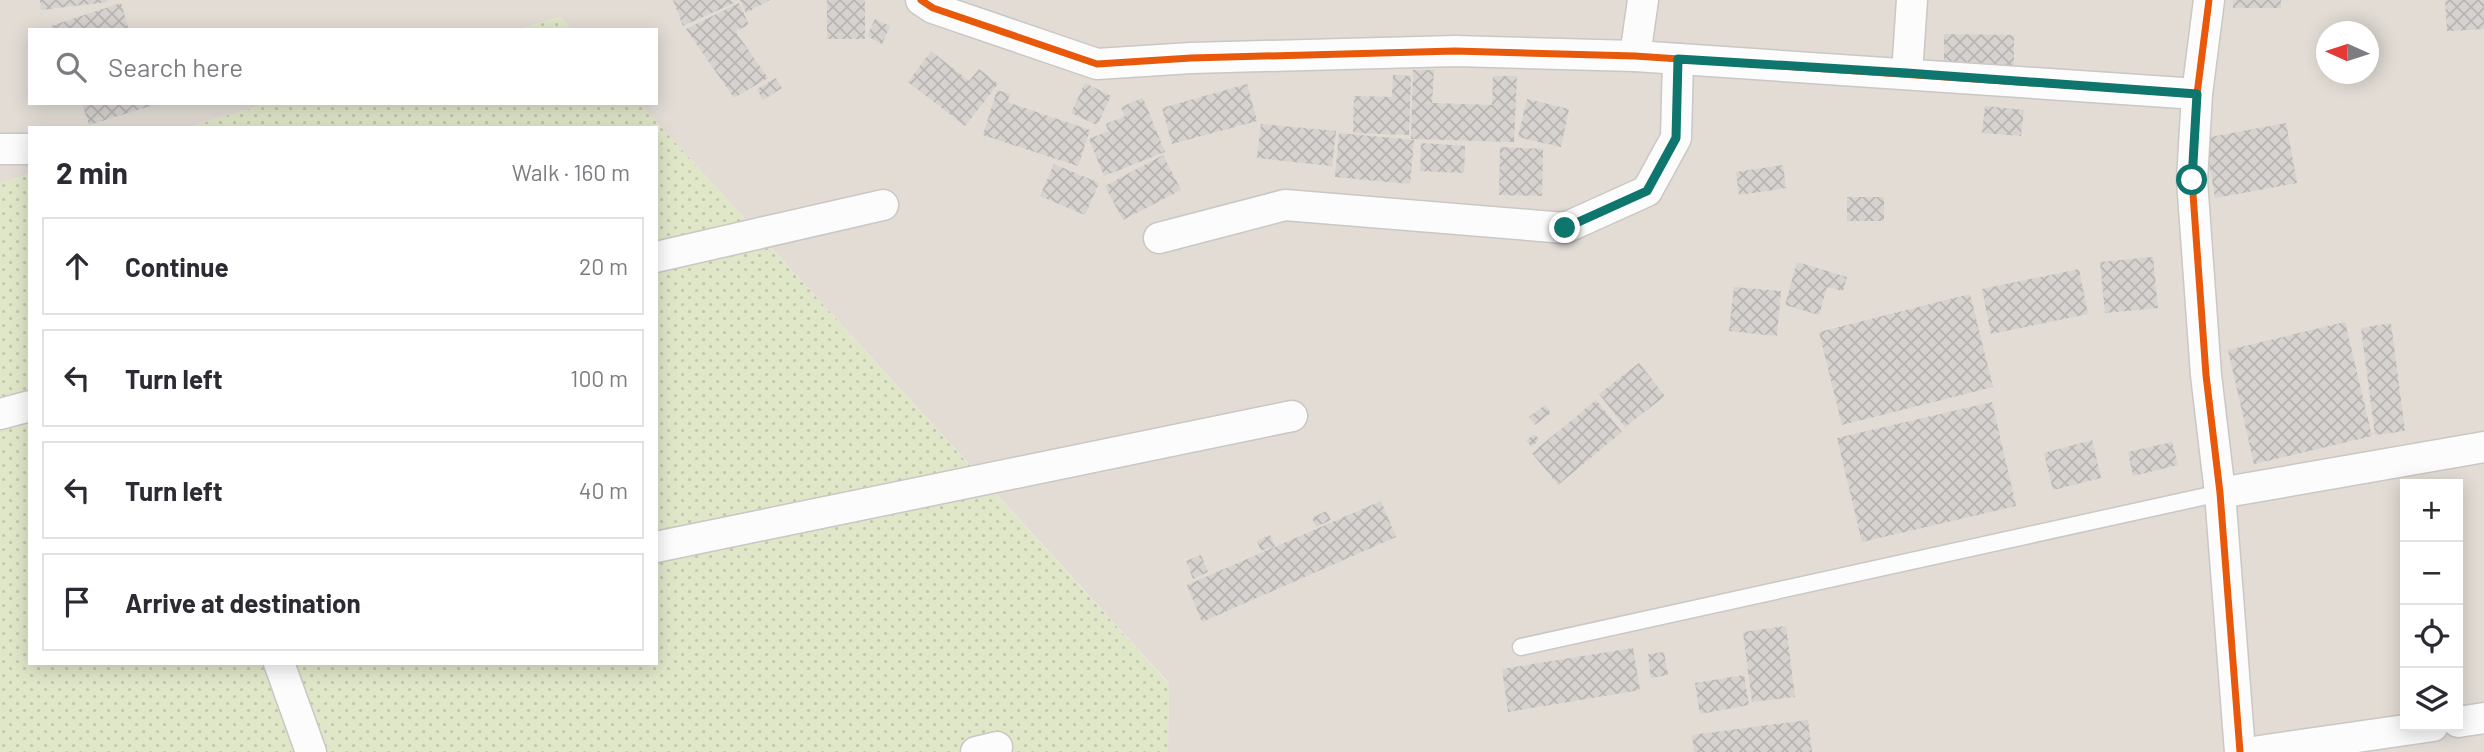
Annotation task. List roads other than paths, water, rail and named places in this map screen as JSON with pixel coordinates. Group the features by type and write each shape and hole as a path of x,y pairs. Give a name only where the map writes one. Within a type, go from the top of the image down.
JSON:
{"street":[{"path":"921,0 933,8 1097,64 1191,58 1455,51 1635,56 2197,94"},
{"path":"1635,56 1643,0"},
{"path":"1907,73 1912,0"},
{"path":"2209,0 2197,94 2192,180 2206,375 2220,493 2240,752"},
{"path":"1158,238 1285,205 1565,228 1647,191 1676,138 1678,59"},
{"path":"0,149 28,149"},
{"path":"658,257 883,205"},
{"path":"0,414 28,407"},
{"path":"658,547 1292,416"},
{"path":"2220,493 2484,447"},
{"path":"280,665 312,752"},
{"path":"2463,721 2484,718"},
{"path":"2253,752 2400,731"}],"lane":[{"path":"1521,646 2220,493"}]}
